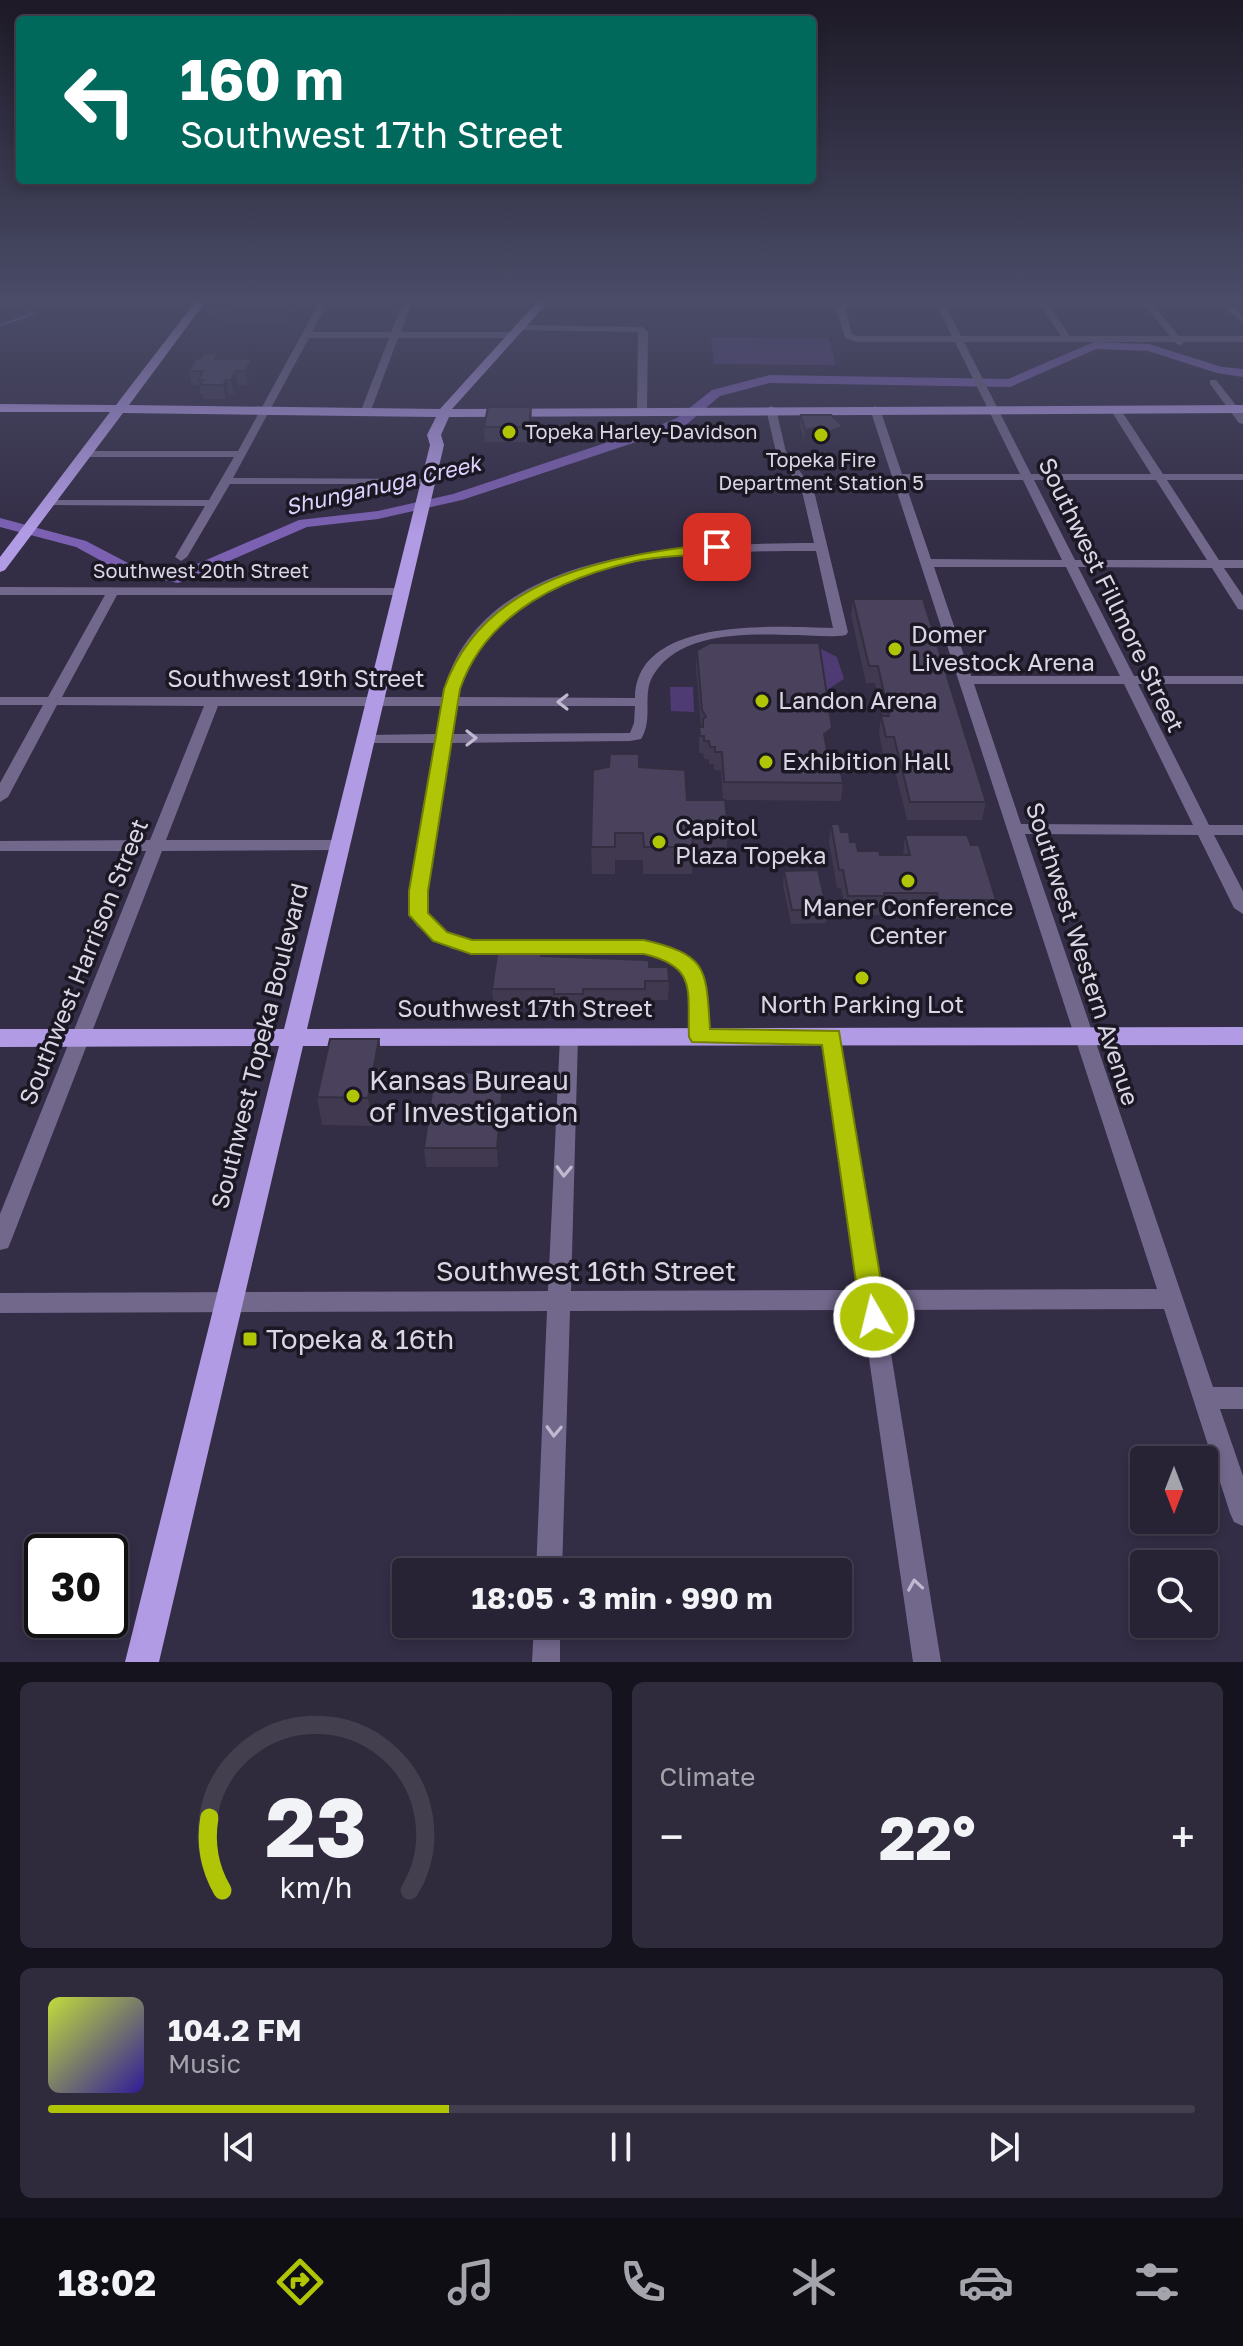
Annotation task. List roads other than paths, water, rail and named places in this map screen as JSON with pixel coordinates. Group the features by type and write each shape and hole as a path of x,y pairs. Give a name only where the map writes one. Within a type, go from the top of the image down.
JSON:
{"main road":[{"path":"0,567 66,483 80,473 150,379"},
{"name":"Southwest Topeka Boulevard","path":"142,1662 426,486 437,445 447,437 453,410 481,379"},
{"path":"0,410 875,409 991,403 1115,409 1238,409"},
{"name":"Southwest 17th Street","path":"0,1038 1243,1036"}],"street":[{"path":"181,557 284,379"},
{"path":"366,411 378,379"},
{"path":"642,379 642,410"},
{"name":"Southwest Fillmore Street","path":"979,379 1243,908"},
{"path":"1213,382 1238,409 1243,421"},
{"path":"365,739 624,739 639,733 645,677 654,664 671,651 694,641 739,632 841,632 808,491 781,452 771,409"},
{"name":"Southwest Western Avenue","path":"875,409 1243,1513"},
{"path":"1115,409 1243,606"},
{"path":"92,454 242,454"},
{"path":"897,477 1243,477"},
{"path":"226,481 426,486"},
{"path":"46,507 213,503"},
{"path":"700,1037 697,978 686,963 669,953 644,947 471,947 440,937 423,922 419,915 418,891 449,701 461,663 483,632 524,599 565,578 624,560 676,551 821,547"},
{"path":"926,563 1243,564"},
{"name":"Southwest 20th Street","path":"0,591 401,591"},
{"path":"0,797 113,591"},
{"path":"965,680 1243,680"},
{"name":"Southwest 19th Street","path":"0,701 641,702"},
{"name":"Southwest Harrison Street","path":"0,1241 213,701"},
{"path":"1015,829 1243,830"},
{"path":"0,846 340,845"},
{"path":"550,1558 569,1037"},
{"path":"831,1037 927,1662"},
{"name":"Southwest 16th Street","path":"0,1303 1171,1299"},
{"path":"1205,1398 1243,1398"},
{"path":"546,1662 547,1638"}],"waterway":[{"name":"Shunganuga Creek","path":"0,522 81,544 123,567 178,578 304,523 378,515 457,497 670,426 682,421 716,393 770,379 937,384 1010,383 1020,379"}],"place":[{"name":"Topeka Harley-Davidson","path":"509,432"},
{"name":"Topeka Fire Department Station 5","path":"821,435"},
{"name":"Domer Livestock Arena","path":"895,649"},
{"name":"Landon Arena","path":"762,701"},
{"name":"Exhibition Hall","path":"766,762"},
{"name":"Capitol Plaza Topeka","path":"659,842"},
{"name":"Maner Conference Center","path":"908,881"},
{"name":"North Parking Lot","path":"862,978"},
{"name":"Kansas Bureau of Investigation","path":"353,1096"},
{"name":"Topeka & 16th","path":"250,1339"}]}
